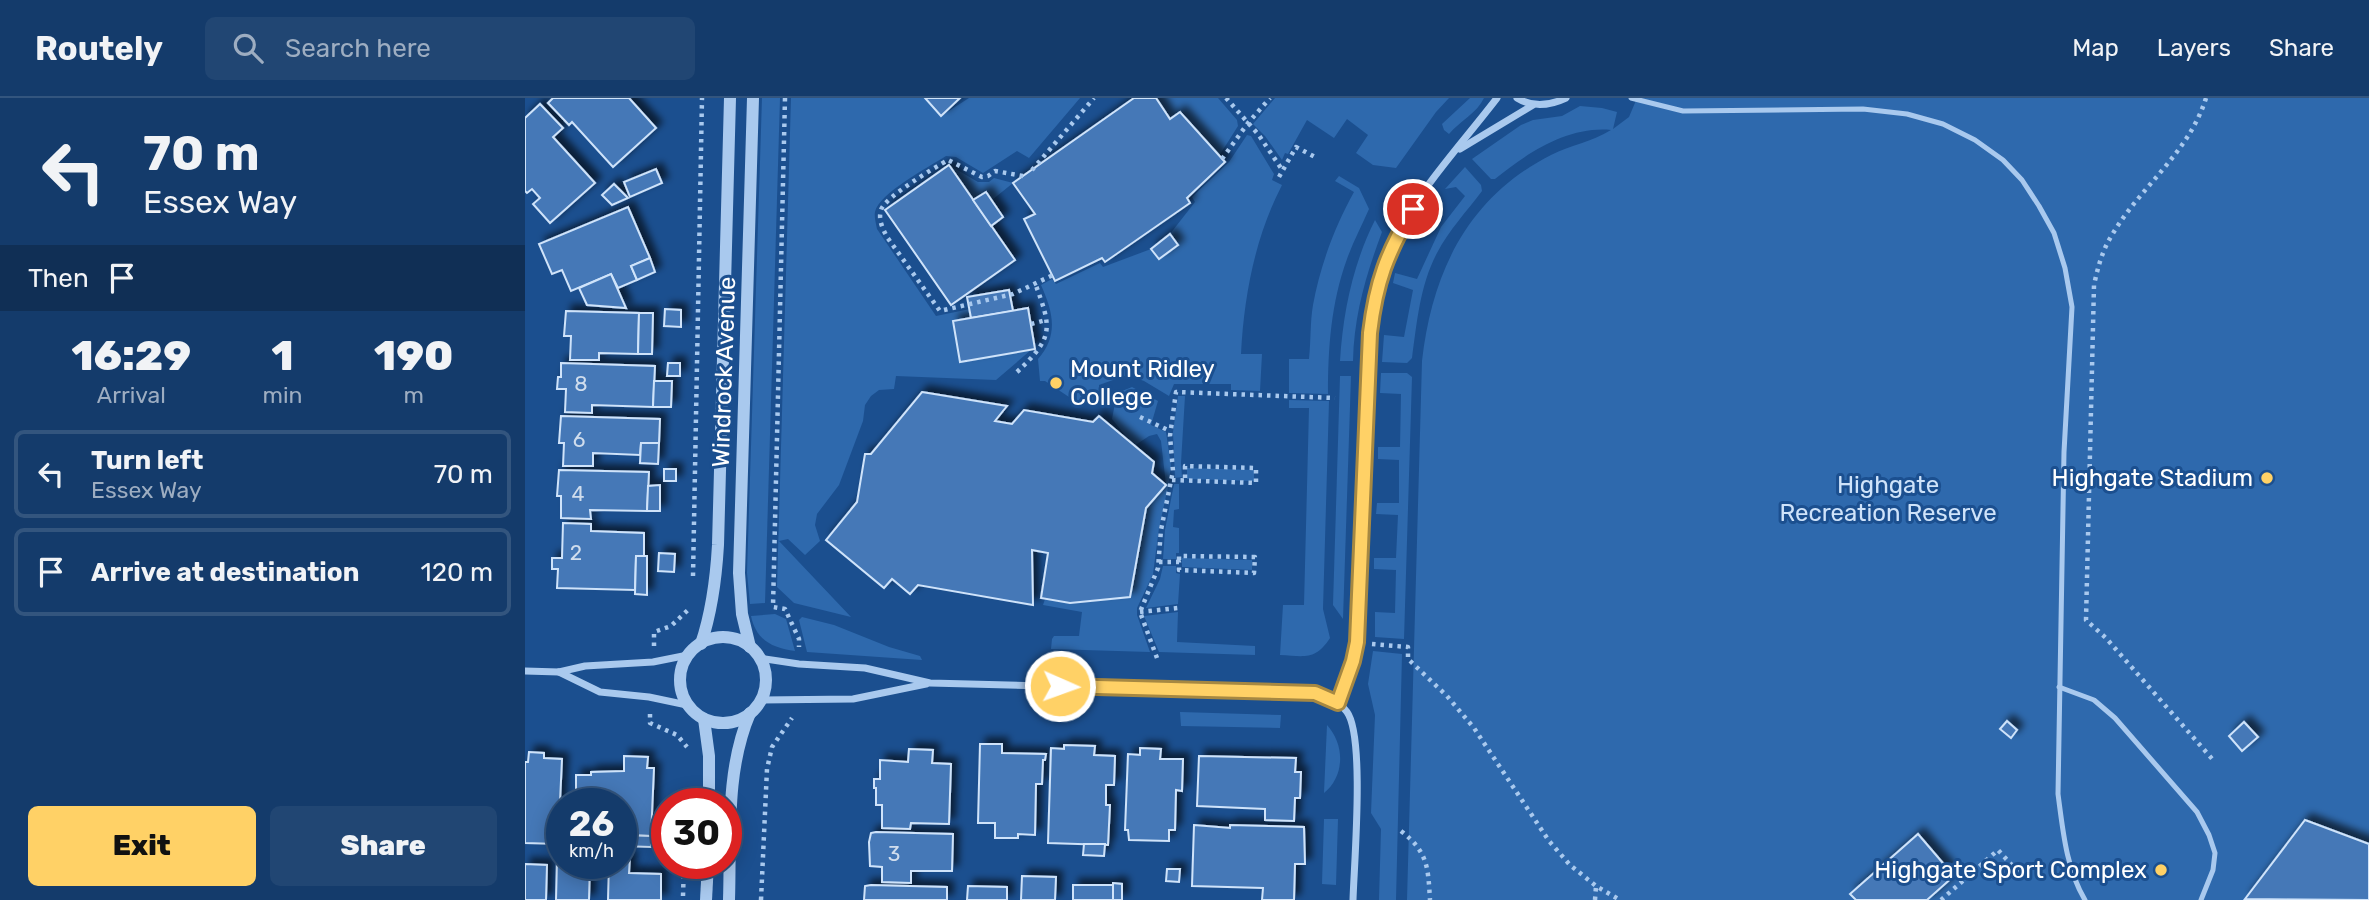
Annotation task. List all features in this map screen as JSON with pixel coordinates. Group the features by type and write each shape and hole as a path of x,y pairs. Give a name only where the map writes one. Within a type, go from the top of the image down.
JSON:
{"street":[{"name":"Windrock Avenue","path":"701,644 716,584 730,98"},
{"name":"Windrock Avenue","path":"750,647 741,614 739,573 753,98"},
{"path":"1338,703 1357,642 1370,333 1374,296 1392,244 1419,198 1497,98"},
{"path":"1517,98 1533,105 1545,106 1566,98"},
{"path":"1456,151 1533,105"},
{"path":"559,672 600,692 649,697 687,705 704,719 726,723 740,720 761,701 765,671 759,658 750,647 737,640 722,637 701,644 688,655 682,667 680,680 687,705"},
{"path":"525,671 559,672 585,666 653,662 688,655"},
{"path":"759,658 799,664 865,668 930,683 1315,693 1338,703 1348,713 1355,730 1353,900"},
{"path":"761,701 853,699 930,683"},
{"path":"729,900 732,782 742,732 750,713"},
{"path":"704,719 709,756 709,788"},
{"path":"706,900 707,879"}],"lane":[{"path":"1630,98 1683,110 1863,109 1907,114 1943,124 1975,140 2003,160 2022,180 2054,233 2065,268 2072,307 2064,452 2058,794 2065,848 2085,900"},
{"path":"2059,687 2094,700 2115,718 2197,812 2215,853 2213,870 2201,900"}],"path":[{"path":"692,582 702,98"},
{"path":"785,98 773,607 785,609 791,619 799,639 799,664"},
{"path":"1032,170 1094,98"},
{"path":"1226,98 1270,149 1283,171"},
{"path":"1222,159 1270,98"},
{"path":"2206,98 2188,136 2112,234 2100,258 2094,285 2086,620 2106,638 2214,761"},
{"path":"1279,177 1296,147 1315,157"},
{"path":"1023,176 995,171 982,177 948,160 885,202 880,215 887,237 940,310 1013,294 1052,275"},
{"path":"1017,372 1043,346 1046,320 1035,284"},
{"path":"1031,324 1046,320"},
{"path":"1157,658 1140,612 1155,580 1159,562 1161,530 1174,461 1170,431 1176,392 1335,398"},
{"path":"1140,417 1170,431"},
{"path":"1172,480 1185,481 1257,483 1257,468 1185,466 1185,481"},
{"path":"1179,556 1255,557 1254,573 1179,570 1179,562 1179,556"},
{"path":"1159,562 1179,562"},
{"path":"653,662 654,632 671,626 689,610 691,603"},
{"path":"1140,612 1178,608"},
{"path":"1357,642 1408,647 1408,659 1447,696 1474,729 1549,841 1570,865 1596,886 1620,900"},
{"path":"649,697 650,723 677,735 688,749"},
{"path":"761,900 767,769 772,747 796,712 797,699"},
{"path":"1401,831 1417,844 1425,858 1430,900"},
{"path":"1941,900 1998,849 2019,873"},
{"path":"683,900 684,879"},
{"path":"1595,900 1596,886"}],"green space":[{"path":"762,98 780,98 765,603 750,604 747,573"},
{"path":"791,98 925,98 941,116 969,98 1080,98 1029,158 1017,151 983,173 956,157 946,156 895,189 885,197 875,212 877,229 936,316 970,309 971,318 953,321 960,361 1031,350 996,380 896,376 894,389 879,390 871,396 865,405 863,421 839,485 817,514 815,525 820,541 805,555 788,539 779,541 851,617 794,603 777,587"},
{"path":"1156,98 1218,98 1237,120 1238,126 1219,156 1180,112 1170,119"},
{"path":"1275,98 1449,98 1396,168 1373,165 1356,153 1368,135 1347,119 1334,138 1307,120 1282,160 1253,124"},
{"path":"1470,98 1484,98 1449,134 1442,124"},
{"name":"Highgate Recreation Reserve","path":"1637,98 2369,98 2369,900 1407,900 1422,361 1435,297 1459,240 1476,215 1497,192 1522,172 1551,155 1611,130 1579,132 1549,143 1495,179 1491,179 1472,159 1521,125 1533,120 1562,116 1580,106 1617,112 1613,129 1629,117"},
{"path":"1247,135 1251,136 1274,174 1272,180 1282,185 1258,246 1248,289 1243,332 1241,354 1262,354 1260,391 1231,390 1231,384 1174,384 1169,396 1144,381 1127,375 1099,385 1100,399 1081,405 1045,381 1040,381 1038,359 1049,341 1052,323 1049,305 1041,285 1052,279 1056,284 1100,263 1103,267 1151,249 1160,259 1178,245 1170,234 1195,202 1192,197 1229,162"},
{"path":"949,165 978,182 989,182 994,178 1013,183 992,200 986,192 973,200"},
{"path":"1465,167 1481,185 1482,191 1447,236 1431,265 1420,304 1412,358 1407,363 1382,362 1384,335 1404,337 1413,290 1393,283 1395,273 1417,279 1441,227 1465,196 1456,187 1445,189"},
{"path":"1339,176 1359,188 1369,209 1349,253 1337,292 1330,343 1328,394 1289,393 1289,359 1309,359 1316,290 1335,232 1354,192 1335,181"},
{"path":"1375,220 1382,232 1362,295 1353,361 1340,361 1350,289"},
{"path":"1381,373 1407,373 1412,377 1404,639 1375,637 1375,612 1395,613 1396,570 1374,569 1374,558 1396,558 1398,515 1376,514 1377,503 1399,503 1399,460 1378,459 1378,447 1400,447 1401,394 1380,393"},
{"path":"1340,376 1351,376 1343,619 1333,605"},
{"path":"1132,387 1158,401 1151,425 1166,432 1171,466 1153,574 1137,608 1150,652 1051,649 1054,636 1079,636 1082,612 1043,605 1045,599 1070,603 1166,485 1161,441 1157,434 1134,446 1112,419 1117,393"},
{"path":"1178,396 1185,396 1182,477 1175,478 1173,432"},
{"path":"1289,400 1329,401 1323,609 1330,638 1319,650 1308,656 1280,655 1283,605 1304,605 1309,408 1289,408"},
{"path":"1187,468 1254,470 1254,481 1187,479"},
{"path":"1174,484 1179,484 1179,509 1174,510 1173,527 1179,528 1179,553 1176,553 1176,559 1163,559 1165,530"},
{"path":"1182,558 1252,560 1252,570 1182,567"},
{"path":"1163,566 1176,566 1176,573 1180,574 1178,604 1146,608 1160,579"},
{"path":"1178,612 1177,642 1255,646 1255,655 1159,652 1144,616"},
{"path":"775,614 786,619 795,651 772,645 761,637 753,624 751,616"},
{"path":"802,617 834,625 920,656 922,660 807,652 799,620"},
{"path":"1373,651 1402,654 1396,900 1379,900 1381,829 1371,813 1375,715 1368,684"},
{"path":"1180,712 1281,715 1280,728 1181,726"},
{"path":"1327,725 1337,742 1340,760 1336,778 1324,793"},
{"path":"1324,819 1338,819 1336,885 1322,884"}],"building":[{"path":"553,98 629,98 656,128 613,167 572,122 569,125 548,103"},
{"path":"925,98 960,98 941,116"},
{"path":"1134,98 1156,98 1170,119 1180,112 1225,162 1187,198 1190,203 1105,262 1102,258 1055,281 1024,219 1035,214 1013,183"},
{"path":"540,104 563,128 553,137 595,183 550,223 533,204 540,198 532,189 527,193 525,191 525,118"},
{"path":"949,165 1015,260 951,305 885,210"},
{"path":"656,169 662,183 630,197 624,182"},
{"path":"614,184 628,198 612,205 602,195"},
{"path":"986,192 1003,217 991,226 973,200"},
{"path":"628,207 650,258 631,266 637,280 618,288 611,274 571,291 562,270 552,274 539,244"},
{"path":"1170,234 1178,245 1159,259 1151,249"},
{"path":"650,258 655,272 637,280 631,266"},
{"path":"611,274 626,308 587,305 579,288"},
{"path":"1009,290 1013,311 971,318 967,297"},
{"path":"1028,308 1035,349 960,362 953,321"},
{"path":"665,309 681,310 681,327 664,326"},
{"path":"566,311 639,313 638,354 599,353 599,360 570,360 571,336 564,336"},
{"path":"639,313 653,313 652,354 638,354"},
{"path":"561,363 655,366 653,407 592,405 592,413 565,412 566,389 557,389 558,377 561,377"},
{"path":"668,363 680,363 680,376 667,376"},
{"path":"654,381 672,381 671,407 653,407"},
{"path":"922,392 1007,406 995,421 1012,424 1024,410 1093,422 1099,416 1154,462 1152,473 1166,485 1146,508 1130,597 1070,603 1041,598 1048,553 1032,550 1033,605 918,585 910,594 892,579 884,588 826,540 857,502 865,454 871,454"},
{"path":"561,416 660,419 659,443 641,443 640,455 593,453 593,466 563,466 564,443 559,443"},
{"path":"641,443 659,443 658,464 640,463"},
{"path":"664,469 676,469 676,481 664,481"},
{"path":"559,470 649,472 647,511 590,510 591,519 561,518 561,496 557,496"},
{"path":"660,485 660,511 647,511 648,486"},
{"path":"563,523 591,524 591,531 644,533 644,556 636,556 635,590 557,588 558,569 552,569 552,558 562,558"},
{"path":"659,553 675,554 674,572 658,571"},
{"path":"636,556 647,556 647,595 635,594"},
{"path":"2007,721 2017,730 2011,738 2000,729"},
{"path":"2244,722 2258,737 2242,751 2229,736"},
{"path":"980,744 1002,744 1002,753 1046,754 1043,760 1042,784 1036,784 1035,835 1018,834 1018,838 995,838 995,823 978,823"},
{"path":"1064,745 1095,746 1094,755 1115,756 1114,785 1106,785 1106,805 1110,805 1108,845 1048,843 1051,748 1064,749"},
{"path":"1140,748 1161,749 1160,759 1183,759 1182,791 1176,790 1175,830 1169,830 1169,841 1129,840 1128,830 1125,830 1128,754 1140,755"},
{"path":"909,749 933,750 932,763 951,764 949,824 911,823 910,829 882,828 882,805 876,805 874,788 874,779 880,779 880,760 908,762"},
{"path":"529,752 544,753 544,758 562,759 561,788 546,788 546,844 525,843 525,762 528,762"},
{"path":"624,756 648,757 647,768 654,768 651,788 651,836 637,836 637,788 576,788 576,775 624,771"},
{"path":"1199,756 1296,758 1295,772 1301,772 1300,798 1295,798 1294,821 1265,820 1265,809 1197,806"},
{"path":"2305,820 2369,844 2369,900 2245,899"},
{"path":"1194,825 1230,828 1230,825 1304,827 1305,864 1295,864 1294,900 1262,900 1263,888 1192,886"},
{"path":"871,833 953,834 952,871 911,871 911,883 882,882 882,867 870,866 869,842"},
{"path":"1918,834 1954,876 1927,900 1856,900 1850,894"},
{"path":"637,836 651,836 651,847 637,847"},
{"path":"1084,844 1105,844 1104,856 1083,855"},
{"path":"525,864 546,865 546,900 525,900"},
{"path":"1167,869 1180,869 1179,882 1166,881"},
{"path":"637,873 651,874 651,879 661,879 661,900 608,900 609,879 637,879"},
{"path":"1022,876 1056,877 1055,900 1021,900"},
{"path":"557,879 590,879 589,900 556,900"},
{"path":"1113,883 1122,884 1122,900 1113,900"},
{"path":"1073,885 1113,885 1113,900 1073,900"},
{"path":"865,886 947,887 947,900 864,900"},
{"path":"968,886 1007,887 1007,900 967,900"}],"place":[{"name":"Mount Ridley College","path":"1056,383"},
{"name":"Highgate Stadium","path":"2267,478"},
{"name":"Highgate Sport Complex","path":"2161,870"}],"route":[{"path":"1060,686 1315,693 1338,703 1357,642 1370,333 1374,296 1392,244 1413,209"}]}
